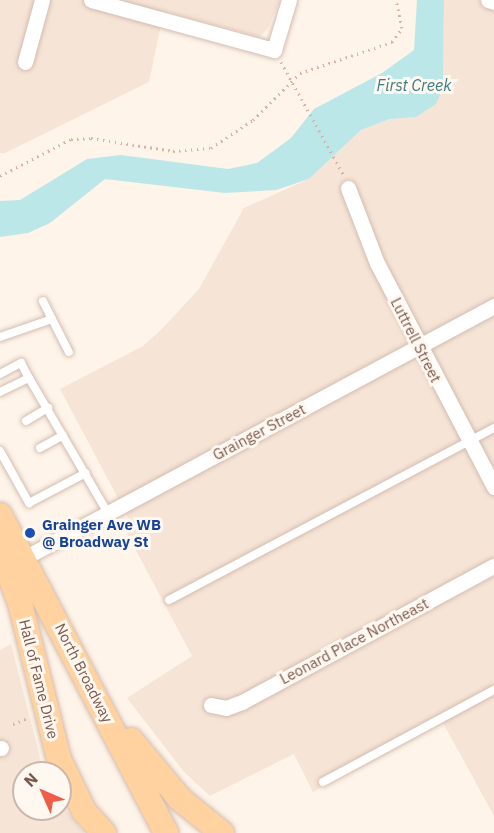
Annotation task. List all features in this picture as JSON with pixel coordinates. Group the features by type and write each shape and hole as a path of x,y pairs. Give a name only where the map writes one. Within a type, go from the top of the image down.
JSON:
{"main road":[{"name":"North Broadway","path":"0,515 166,833"},
{"name":"Hall of Fame Drive","path":"0,551 20,603 59,759 84,811 104,833"},
{"path":"24,558 40,689"},
{"path":"91,688 147,762 180,799 222,833"}],"street":[{"path":"25,62 42,0"},
{"path":"91,0 274,50 289,0"},
{"path":"488,0 494,2"},
{"name":"Luttrell Street","path":"348,188 377,263 494,488"},
{"name":"Grainger Street","path":"24,558 494,306"},
{"name":"Leonard Place Northeast","path":"211,705 226,708 242,702 494,566"}],"lane":[{"path":"43,301 69,352"},
{"path":"0,337 52,319"},
{"path":"0,374 21,363 108,513"},
{"path":"0,392 29,378"},
{"path":"26,421 48,408"},
{"path":"169,600 494,428"},
{"path":"40,448 63,435"},
{"path":"1,454 11,464 29,503 86,473"},
{"path":"323,782 494,690"}],"path":[{"path":"0,176 71,140 91,138 173,151 211,148 253,120 291,79 392,42 402,28 396,0"},
{"path":"274,50 342,172"},
{"path":"13,724 30,717"}],"shaded area":[{"path":"0,0 280,0 268,28 259,37 164,11 149,82 5,153 0,153"},
{"path":"444,0 494,0 494,816 442,721 313,792 294,754 210,796 184,772 127,698 192,656 122,524 129,519 60,389 143,346 161,330 199,289 244,208 309,179 361,130 390,119 416,117 443,88"},
{"path":"11,644 41,761 12,761 12,821 72,821 72,817 84,833 0,833 0,650"}],"water":[{"name":"First Creek","path":"417,0 444,0 443,88 436,104 416,117 390,119 361,130 309,179 276,190 225,193 105,179 50,223 28,233 0,237 0,201 20,200 87,159 121,155 228,169 257,163 291,138 314,109 382,73 414,50"}],"place":[{"name":"Grainger Ave WB @ Broadway St","path":"30,533"}]}
